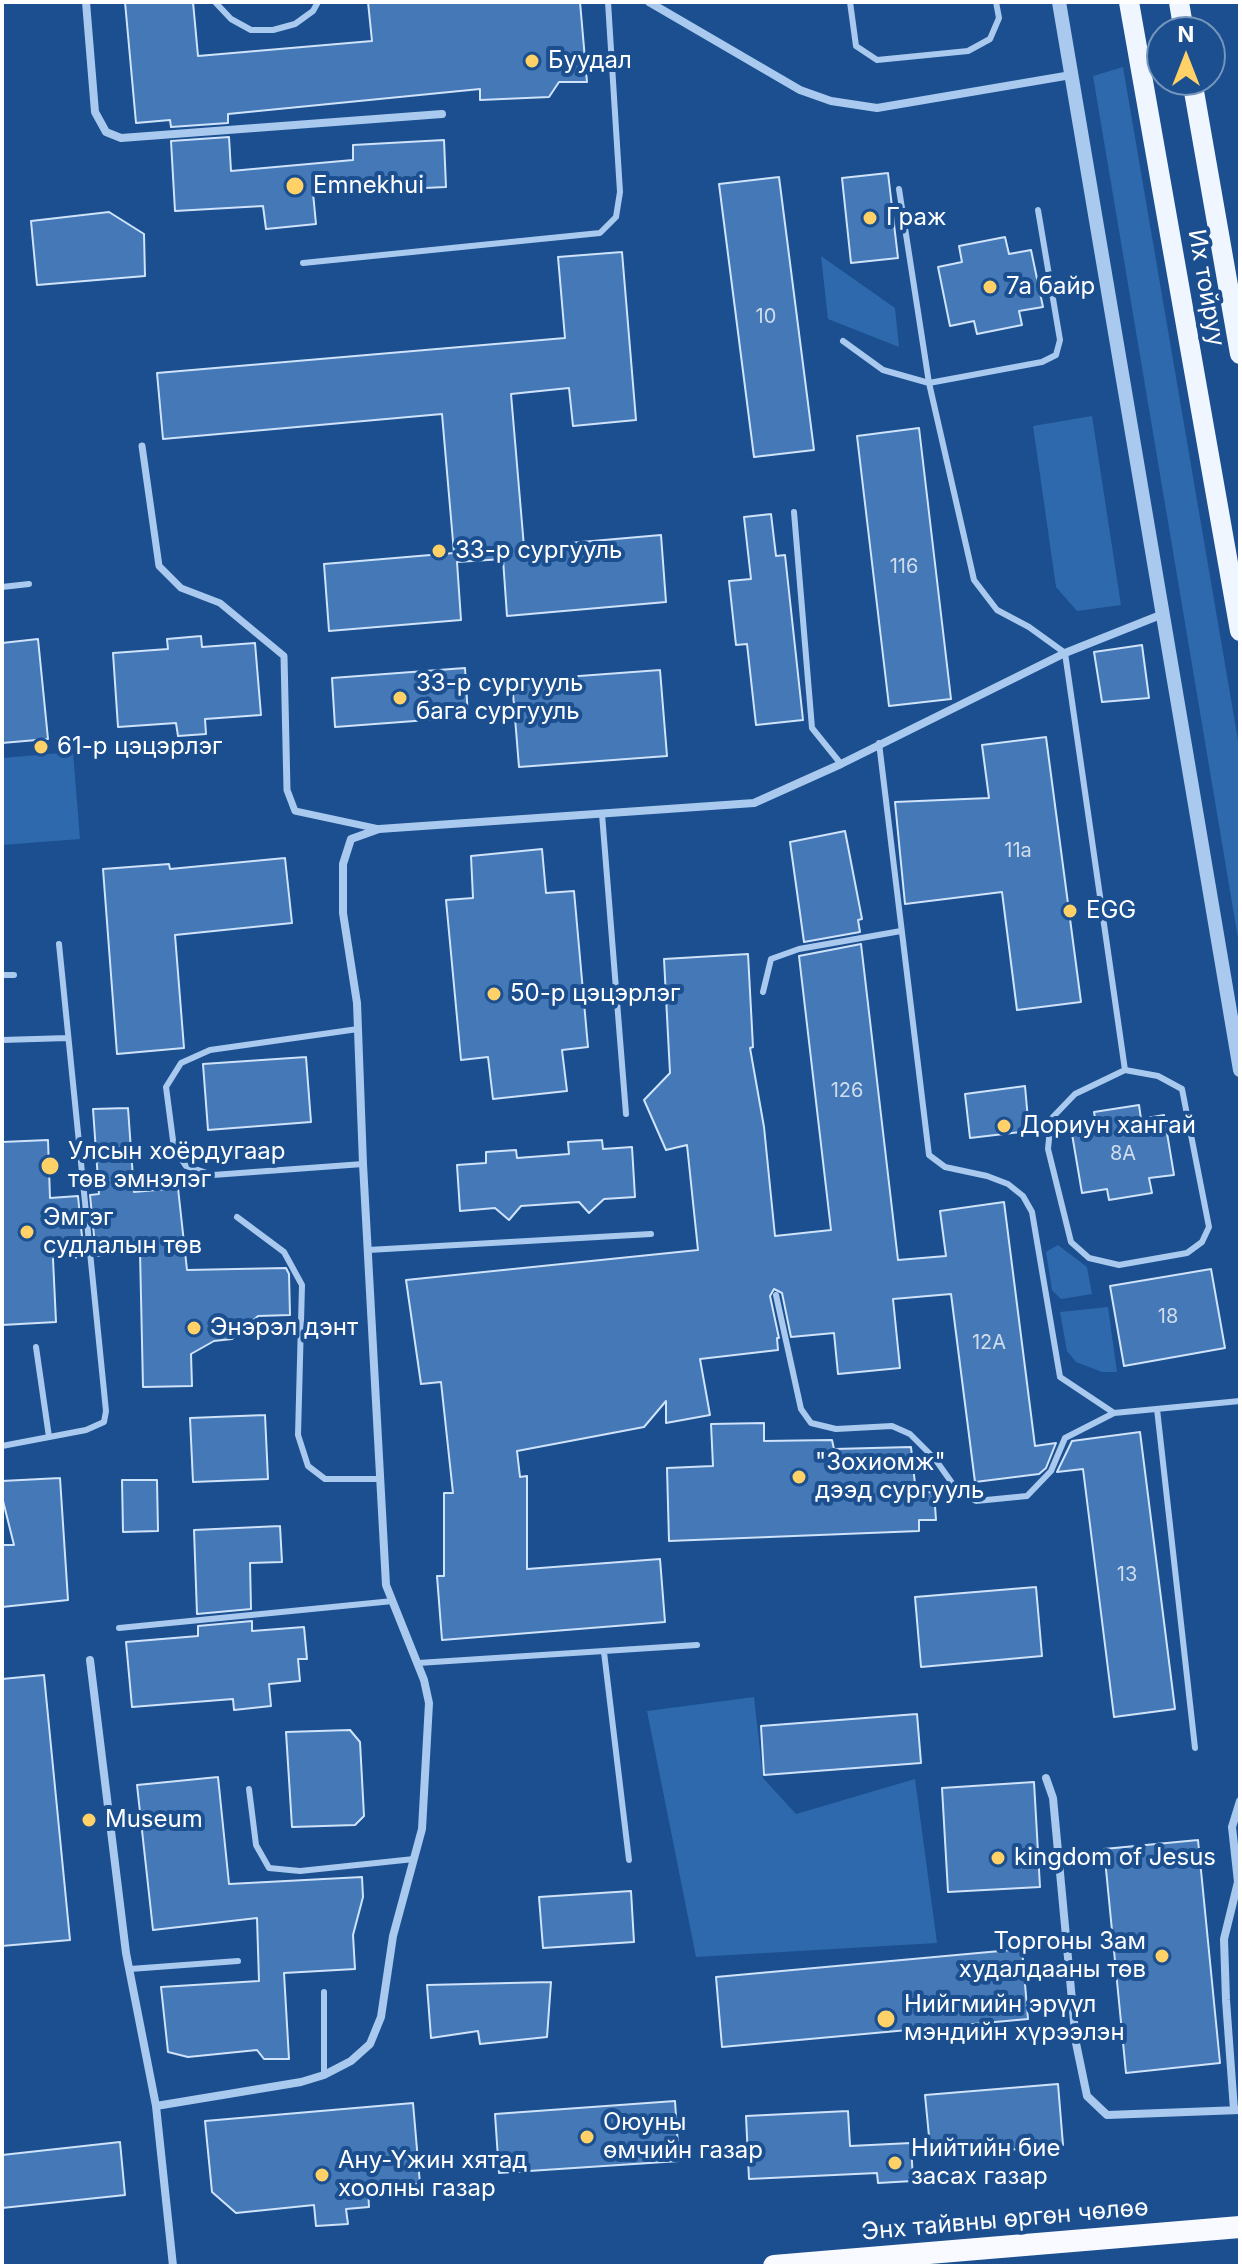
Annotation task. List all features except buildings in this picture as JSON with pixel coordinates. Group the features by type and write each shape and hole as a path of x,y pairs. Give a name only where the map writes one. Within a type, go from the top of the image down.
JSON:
{"highway":[{"name":"Энх тайвны өргөн чөлөө","path":"774,2266 1240,2227"}],"main road":[{"name":"Их тойруу","path":"1129,2 1240,631"},
{"name":"Их тойруу","path":"1195,96 1240,354"}],"street":[{"path":"86,2 95,112 106,132 121,138 442,114"},
{"path":"649,2 800,90 831,101 877,108 1071,75"},
{"path":"1059,2 1240,1070"},
{"path":"142,446 159,566 181,588 220,603 284,656 287,790 295,811 379,829"},
{"path":"156,2106 301,2082 324,2075 351,2061 370,2044 381,2017 393,1936 422,1829 429,1703 418,1663 386,1585 357,1003 343,913 343,864 351,839 379,829 754,803 841,764 1065,653 1163,614"},
{"path":"90,1660 130,1969 156,2106 173,2266"},
{"path":"1046,1778 1053,1798 1076,2043 1087,2096 1107,2115 1237,2110 1226,2000 1224,1939 1238,1882 1232,1827 1240,1801"}],"lane":[{"path":"215,2 231,19 251,30 273,30 295,24 313,11 318,2"},
{"path":"303,263 600,233 616,217 620,192 608,2"},
{"path":"850,2 856,46 877,60 968,51 990,39 999,18 996,2"},
{"path":"899,189 929,383 974,580 997,610 1029,627 1065,653 1125,1070"},
{"path":"843,341 883,370 929,383 1042,362 1056,355 1060,340 1038,210"},
{"path":"794,512 812,728 841,764"},
{"path":"2,587 29,584"},
{"path":"879,743 929,1155 945,1167 1008,1184 1023,1196 1032,1212 1060,1377 1114,1413"},
{"path":"602,814 626,1114"},
{"path":"763,992 771,959 799,949 901,931"},
{"path":"2,1446 86,1430 104,1422 106,1411 59,944"},
{"path":"2,975 14,975"},
{"path":"358,1029 210,1050 181,1063 166,1087 174,1148 186,1166 213,1175 363,1164"},
{"path":"2,1040 68,1038"},
{"path":"1125,1070 1158,1076 1182,1089 1209,1227 1202,1242 1187,1253 1119,1265 1089,1258 1071,1242 1048,1149 1051,1119 1075,1094 1125,1070"},
{"path":"237,1217 284,1252 302,1285 298,1435 308,1466 325,1479 380,1479"},
{"path":"368,1250 651,1234"},
{"path":"776,1295 801,1409 811,1423 836,1429 892,1426 910,1434 935,1459 957,1490 976,1501 1027,1496 1051,1471 1065,1438 1114,1413 1240,1401"},
{"path":"36,1347 49,1437"},
{"path":"1157,1409 1195,1748"},
{"path":"119,1628 393,1601"},
{"path":"418,1663 697,1645"},
{"path":"604,1652 629,1860"},
{"path":"249,1789 256,1845 269,1868 300,1871 414,1859"},
{"path":"130,1969 238,1961"},
{"path":"324,1992 324,2075"}],"shaded area":[{"path":"1123,67 1240,752 1240,950 1093,76"},
{"path":"821,256 895,308 899,347 828,319"},
{"path":"1092,416 1121,605 1077,611 1056,587 1033,426"},
{"path":"73,752 80,839 2,845 2,758"},
{"path":"1058,1245 1087,1267 1092,1294 1061,1299 1052,1290 1046,1252"},
{"path":"1108,1307 1117,1372 1102,1372 1076,1362 1067,1351 1060,1312"},
{"path":"754,1697 763,1778 796,1814 915,1779 937,1943 696,1957 647,1711"}],"place":[{"name":"Буудал","path":"532,61"},
{"name":"Emnekhui","path":"295,186"},
{"name":"Граж","path":"870,218"},
{"name":"7а байр","path":"990,287"},
{"name":"33-р сургууль","path":"439,551"},
{"name":"33-р сургууль бага сургууль","path":"400,698"},
{"name":"61-р цэцэрлэг","path":"41,747"},
{"name":"EGG","path":"1070,911"},
{"name":"50-р цэцэрлэг","path":"494,994"},
{"name":"Дориун хангай","path":"1004,1126"},
{"name":"Улсын хоёрдугаар төв эмнэлэг","path":"50,1166"},
{"name":"Эмгэг судлалын төв","path":"27,1232"},
{"name":"Энэрэл дэнт","path":"194,1328"},
{"name":"\"Зохиомж\" дээд сургууль","path":"799,1477"},
{"name":"Museum","path":"89,1820"},
{"name":"kingdom of Jesus","path":"998,1858"},
{"name":"Торгоны Зам худалдааны төв","path":"1162,1956"},
{"name":"Нийгмийн эрүүл мэндийн хүрээлэн","path":"886,2019"},
{"name":"Оюуны өмчийн газар","path":"587,2137"},
{"name":"Нийтийн бие засах газар","path":"895,2163"},
{"name":"Ану-Үжин хятад хоолны газар","path":"322,2175"}]}
